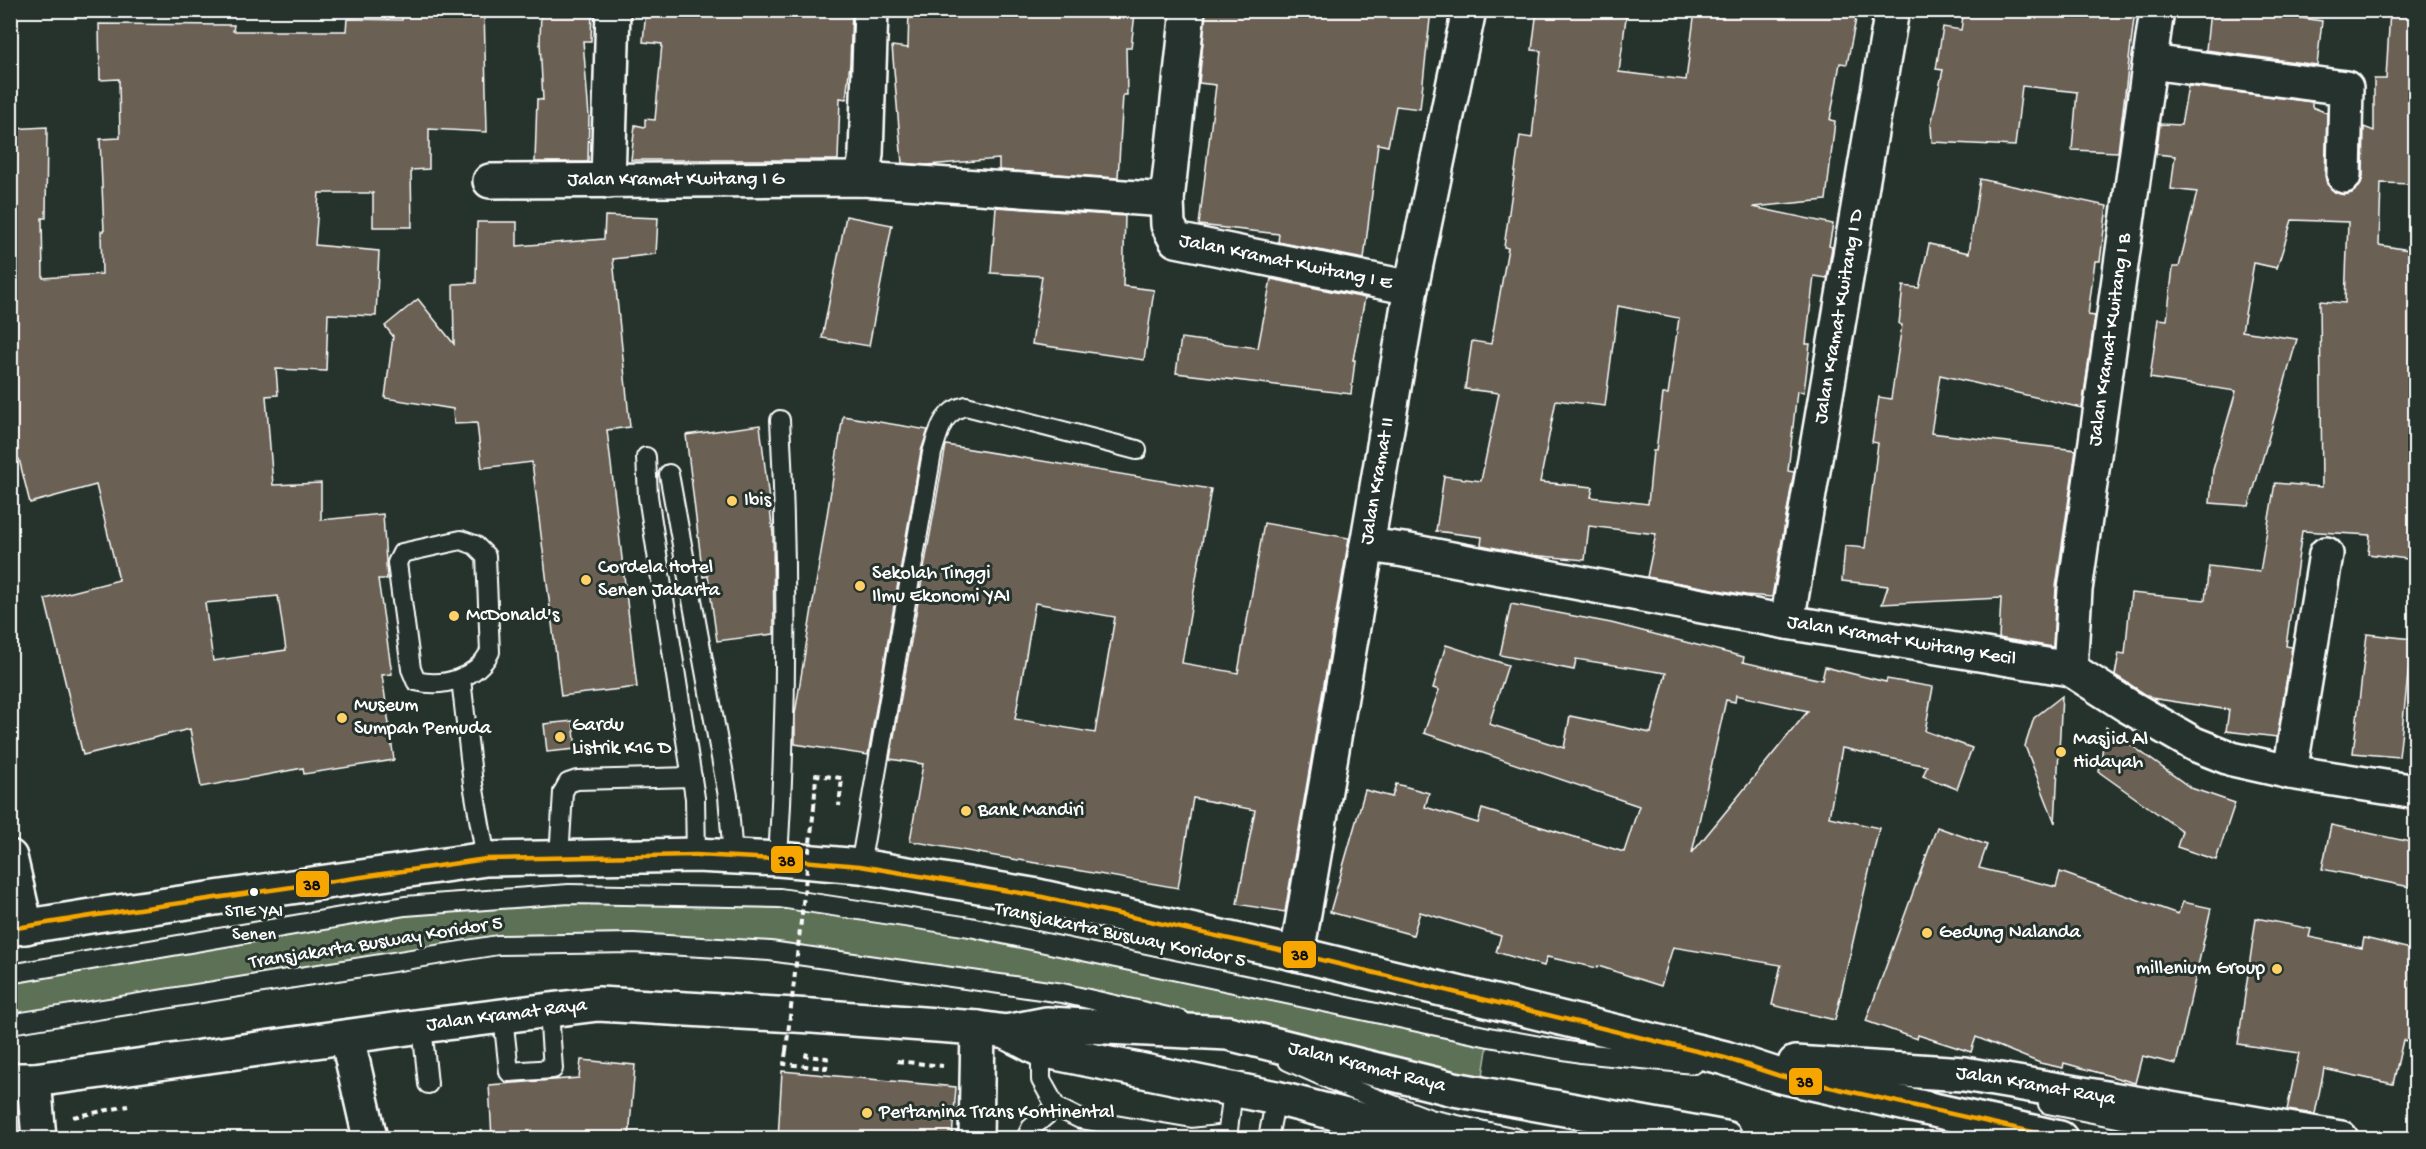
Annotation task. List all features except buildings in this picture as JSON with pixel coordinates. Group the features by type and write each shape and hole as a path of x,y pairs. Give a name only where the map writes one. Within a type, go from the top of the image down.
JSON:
{"street":[{"path":"608,181 613,10"},
{"path":"862,179 866,154 871,10"},
{"name":"Jalan Kramat Kwitang I E","path":"1188,10 1167,200 1168,225 1176,240 1411,288"},
{"name":"Jalan Kramat II","path":"1297,954 1411,288 1469,10"},
{"name":"Jalan Kramat Kwitang I D","path":"1787,622 1892,10"},
{"name":"Jalan Kramat Kwitang I B","path":"2070,669 2074,590 2157,10"},
{"path":"2150,62 2346,88 2344,176"},
{"name":"Jalan Kramat Kwitang I G","path":"490,181 862,179 1167,200"},
{"name":"Jalan Kramat Kwitang Kecil","path":"1367,545 1787,622 2070,669 2194,744 2232,759 2290,772 2415,792"},
{"path":"2290,772 2326,554"},
{"name":"Jalan Kramat Raya","path":"18,928 486,859 696,855 860,866 1038,896 1297,954 1725,1058 1773,1073 2060,1138"},
{"path":"10,857 18,928"},
{"name":"Jalan Kramat Raya","path":"22,1080 598,1004 812,1016 992,1030 1047,1024 1228,1034 1454,1089 1725,1138"},
{"path":"976,1138 992,1030"},
{"name":"Jalan Kramat Raya","path":"992,1030 1041,1050 1276,1098 1432,1138"},
{"path":"347,1037 370,1138"},
{"name":"Jalan Kramat Raya","path":"1725,1058 1964,1074 2342,1138"},
{"path":"22,1080 39,1138"}],"lane":[{"path":"860,866 932,453 942,420 954,408 966,406 1137,450"},
{"path":"778,859 782,800 786,579 780,420"},
{"path":"646,457 648,496 695,798 696,855"},
{"path":"669,474 728,796 733,857"},
{"path":"461,540 475,545 486,556 490,635 489,652 485,660 461,679 428,684 416,681 411,669 397,563 402,554 461,540"},
{"path":"461,679 473,784 486,859"},
{"path":"559,858 563,792 568,783 577,780 692,777"},
{"name":"Transjakarta Busway Koridor 5","path":"10,974 405,906 568,894 780,898 970,927 1489,1037 1580,1053 1773,1073 1787,1071 1950,1084 2216,1138"},
{"name":"Transjakarta Busway Koridor 5","path":"10,1024 498,945 633,943 770,951 1062,993 1157,1013 1228,1034 1351,1089 1430,1119 1516,1138"},
{"path":"503,1016 509,1072 553,1069 549,1011"},
{"path":"422,1026 428,1084"},
{"path":"1041,1050 1041,1080 1056,1107 1080,1119 1192,1138 1227,1136 1233,1090"},
{"path":"1268,1138 1276,1098"},
{"path":"1026,1138 1031,1128 1056,1107"}],"path":[{"path":"806,1056 827,1058 826,1068 784,1064 816,775 842,778"}],"green space":[{"path":"780,898 1489,1037 1480,1094 1157,1013 788,953 486,948 11,1024 11,974 431,904"}],"transit line":[{"name":"38","path":"10,929 486,859 696,855 860,866 1038,896 1297,954 1725,1058 1780,1076 2060,1138"}],"place":[{"name":"Ibis","path":"732,501"},
{"name":"Cordela Hotel Senen Jakarta","path":"586,580"},
{"name":"Sekolah Tinggi Ilmu Ekonomi YAI","path":"860,586"},
{"name":"McDonald's","path":"454,616"},
{"name":"Museum Sumpah Pemuda","path":"342,718"},
{"name":"Gardu Listrik K16 D","path":"560,737"},
{"name":"Masjid Al Hidayah","path":"2061,752"},
{"name":"Bank Mandiri","path":"966,811"},
{"name":"STIE YAI Senen","path":"254,892"},
{"name":"Gedung Nalanda","path":"1927,933"},
{"name":"millenium Group","path":"2277,969"},
{"name":"Pertamina Trans Kontinental","path":"867,1113"}]}
